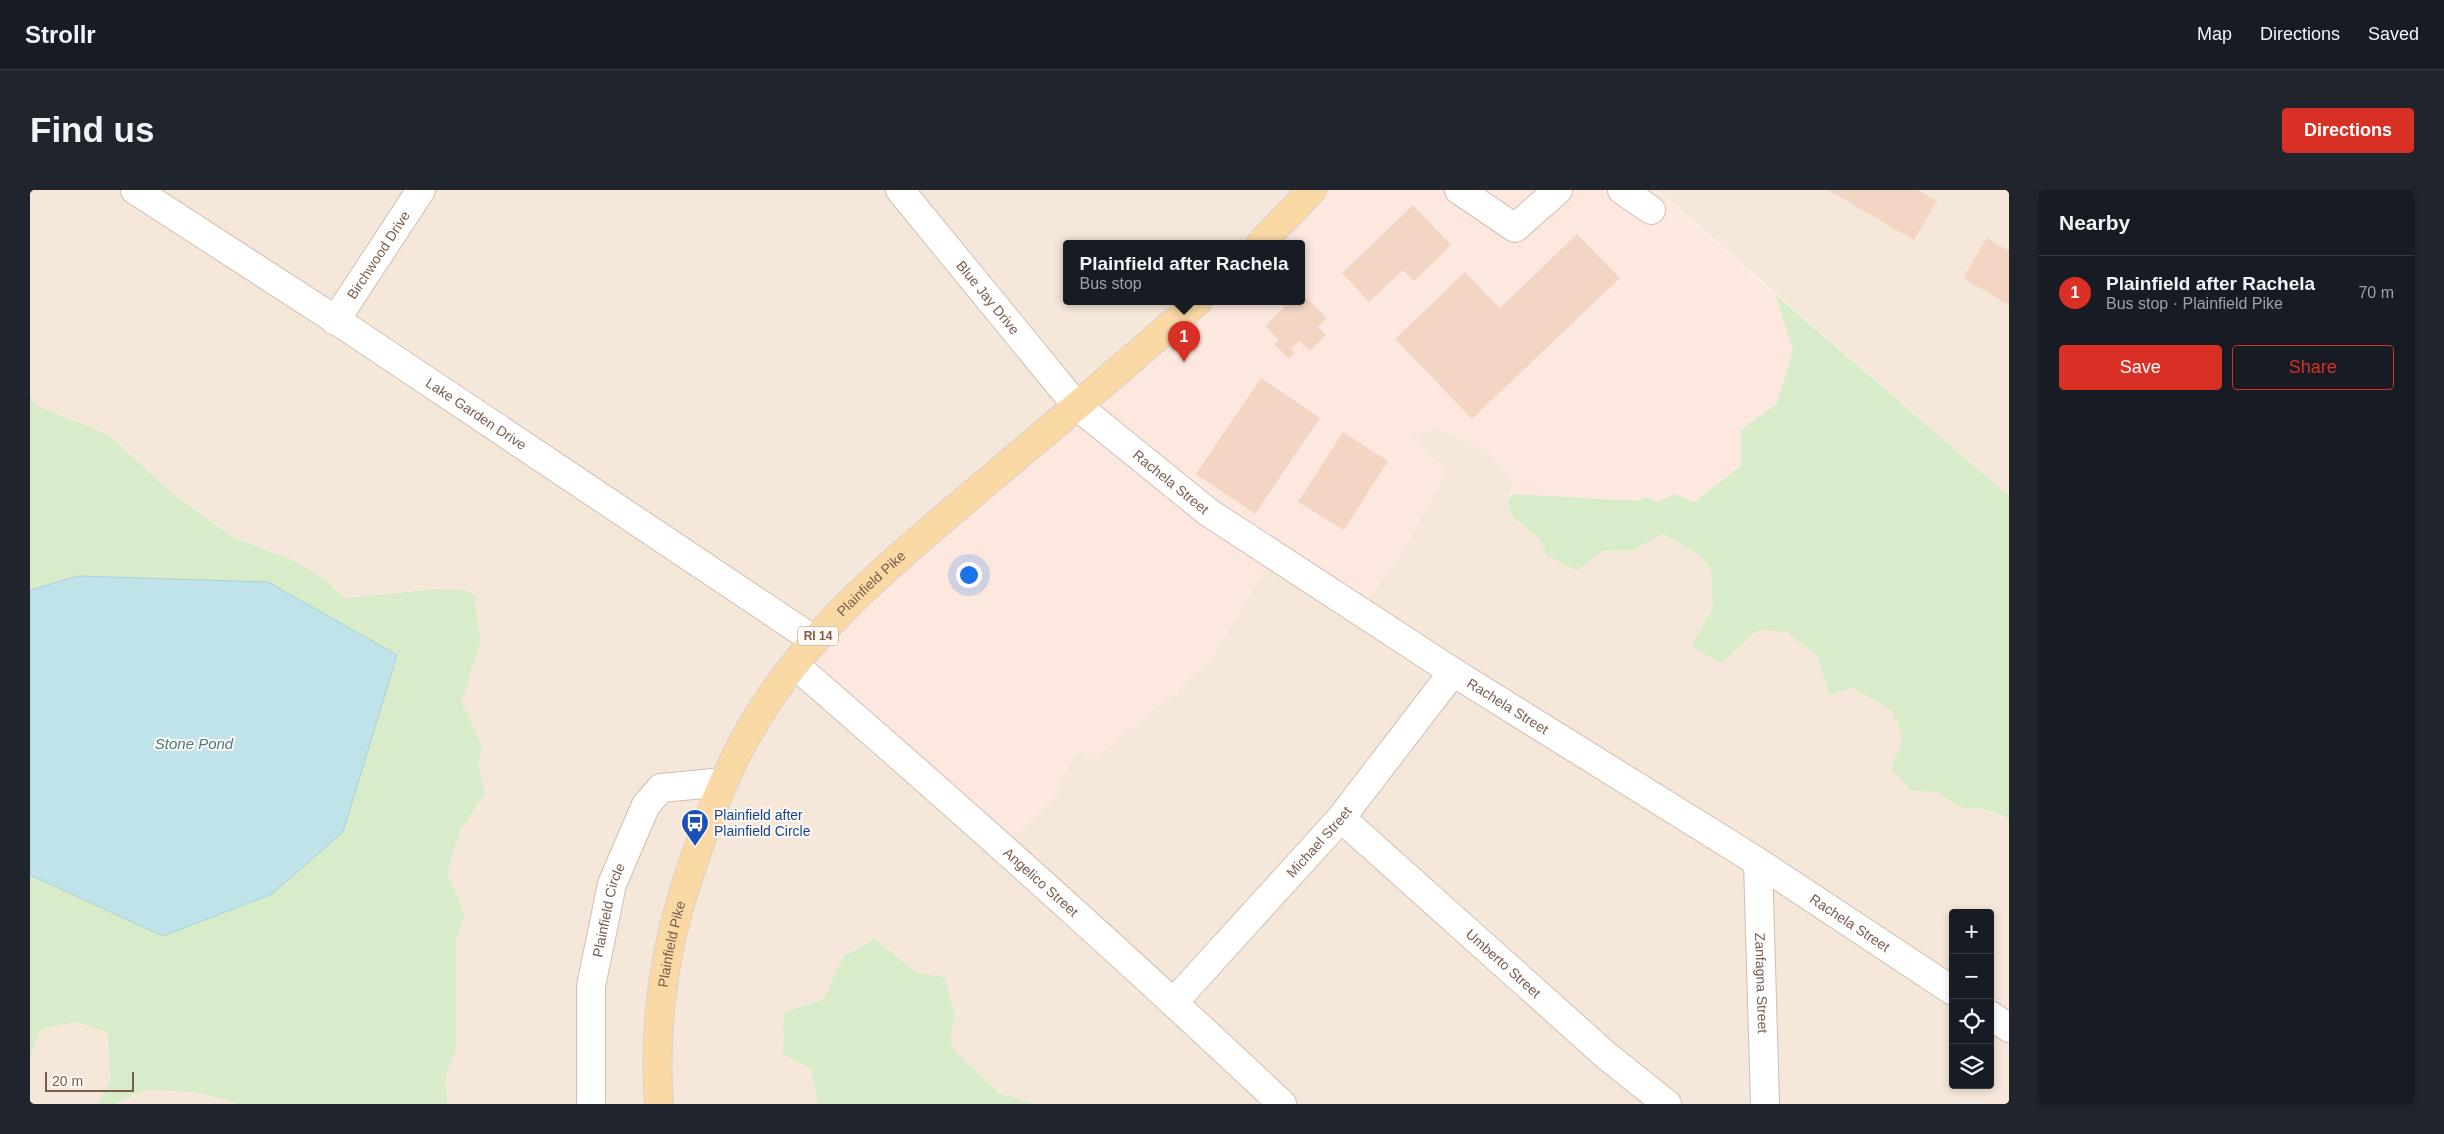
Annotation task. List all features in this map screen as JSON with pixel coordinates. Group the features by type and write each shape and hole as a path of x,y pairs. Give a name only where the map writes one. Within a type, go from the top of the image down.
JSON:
{"main road":[{"path":"1264,240 1312,190"},
{"name":"Plainfield Pike","path":"659,1104 656,1064 660,993 682,896 705,826 732,760 765,706 814,640 851,601 912,546 1193,305"}],"street":[{"name":"Lake Garden Drive","path":"135,190 814,640"},
{"name":"Birchwood Drive","path":"335,321 421,190"},
{"name":"Blue Jay Drive","path":"900,190 1076,405"},
{"path":"1459,190 1515,228 1558,190"},
{"path":"1622,190 1651,210"},
{"name":"Rachela Street","path":"1076,405 1208,512 1453,672 1758,862 1949,987"},
{"name":"Angelico Street","path":"795,665 972,818 1174,1002 1282,1104"},
{"name":"Michael Street","path":"1174,1002 1341,818 1453,672"},
{"name":"Plainfield Circle","path":"591,1104 590,986 612,884 646,805 661,788 724,782"},
{"name":"Umberto Street","path":"1341,818 1608,1057 1667,1104"},
{"name":"Zanfagna Street","path":"1758,862 1765,1104"},
{"path":"1994,1018 2009,1028"}],"shaded area":[{"path":"30,190 1315,190 1270,240 1063,240 1063,305 1197,305 1087,401 1058,794 1060,780 1078,750 1178,693 1178,688 1213,656 1270,561 1445,468 1410,438 1436,427 1489,451 1514,482 1508,501 1512,516 1539,538 1546,554 1633,550 1663,534 1701,556 1711,570 1713,608 1691,646 1721,664 1758,630 1786,632 1817,655 1829,695 1853,688 1892,711 1903,738 1891,769 1912,791 1936,792 1964,809 1980,808 2003,815 2009,821 2009,1104 1035,1104 999,1093 952,1048 951,1034 955,1017 945,977 917,973 875,939 843,957 823,1000 811,1069 818,1104 447,1104 446,1075 456,1049 456,941 465,916 447,873 461,830 485,794 478,761 482,752 481,744 462,702 481,640 474,600 479,598 466,590 436,589 345,598 323,578 293,560 232,537 172,493 109,435 37,406 30,395"},
{"path":"1315,190 1656,190 1775,294 1793,350 1777,403 1741,430 1741,466 1694,502 1675,494 1657,502 1647,497 1637,501 1511,495 1514,482 1489,451 1436,427 1411,438 1445,468 1443,479 1402,553 1361,610 1270,561 1213,656 1178,688 1179,693 1165,701 1094,759 1078,750 1060,780 1058,794 1005,847 803,658 1197,305 1305,305 1305,240 1270,240"},
{"path":"1657,190 2009,190 2009,496"},
{"path":"75,1022 108,1033 110,1081 97,1104 30,1104 30,1058 41,1029"},
{"path":"145,1090 194,1092 239,1104 114,1104"}],"green space":[{"path":"1775,294 2009,496 2009,821 2003,815 1980,808 1964,809 1936,792 1912,791 1891,769 1903,738 1892,711 1853,688 1829,695 1817,655 1786,632 1758,630 1721,664 1691,646 1713,608 1711,570 1701,556 1663,534 1633,550 1602,551 1577,571 1546,554 1539,538 1512,516 1508,501 1513,494 1637,501 1647,497 1657,502 1675,494 1694,502 1741,466 1741,430 1777,403 1793,350"},
{"path":"30,395 37,406 109,435 172,493 232,537 293,560 323,578 345,598 436,589 466,590 479,598 474,601 481,640 462,702 481,744 482,752 478,761 485,794 461,830 447,873 465,916 456,941 456,1049 446,1075 447,1104 239,1104 194,1092 145,1090 114,1104 97,1104 110,1081 108,1033 76,1022 41,1029 30,1058"},
{"path":"875,939 917,973 945,977 955,1017 951,1034 952,1048 999,1093 1035,1104 818,1104 811,1069 783,1054 784,1012 823,1000 843,957"}],"water":[{"name":"Stone Pond","path":"78,576 268,582 397,655 343,832 272,894 163,936 30,875 30,590"}],"building":[{"path":"1828,190 1918,190 1937,201 1914,240"},
{"path":"1413,205 1451,245 1414,281 1403,270 1369,302 1342,273"},
{"path":"1577,234 1620,278 1472,419 1395,339 1465,272 1500,308"},
{"path":"1987,238 2009,251 2009,305 1963,278"},
{"path":"1305,297 1327,318 1318,327 1326,335 1310,351 1299,341 1291,349 1295,353 1289,359 1274,344 1279,340 1265,326 1286,305 1305,305"},
{"path":"1261,378 1320,418 1255,514 1196,474"},
{"path":"1343,432 1388,461 1344,530 1298,502"}],"place":[{"name":"Plainfield after Rachela","path":"1184,362"},
{"name":"Plainfield after Plainfield Circle","path":"695,847"}]}
